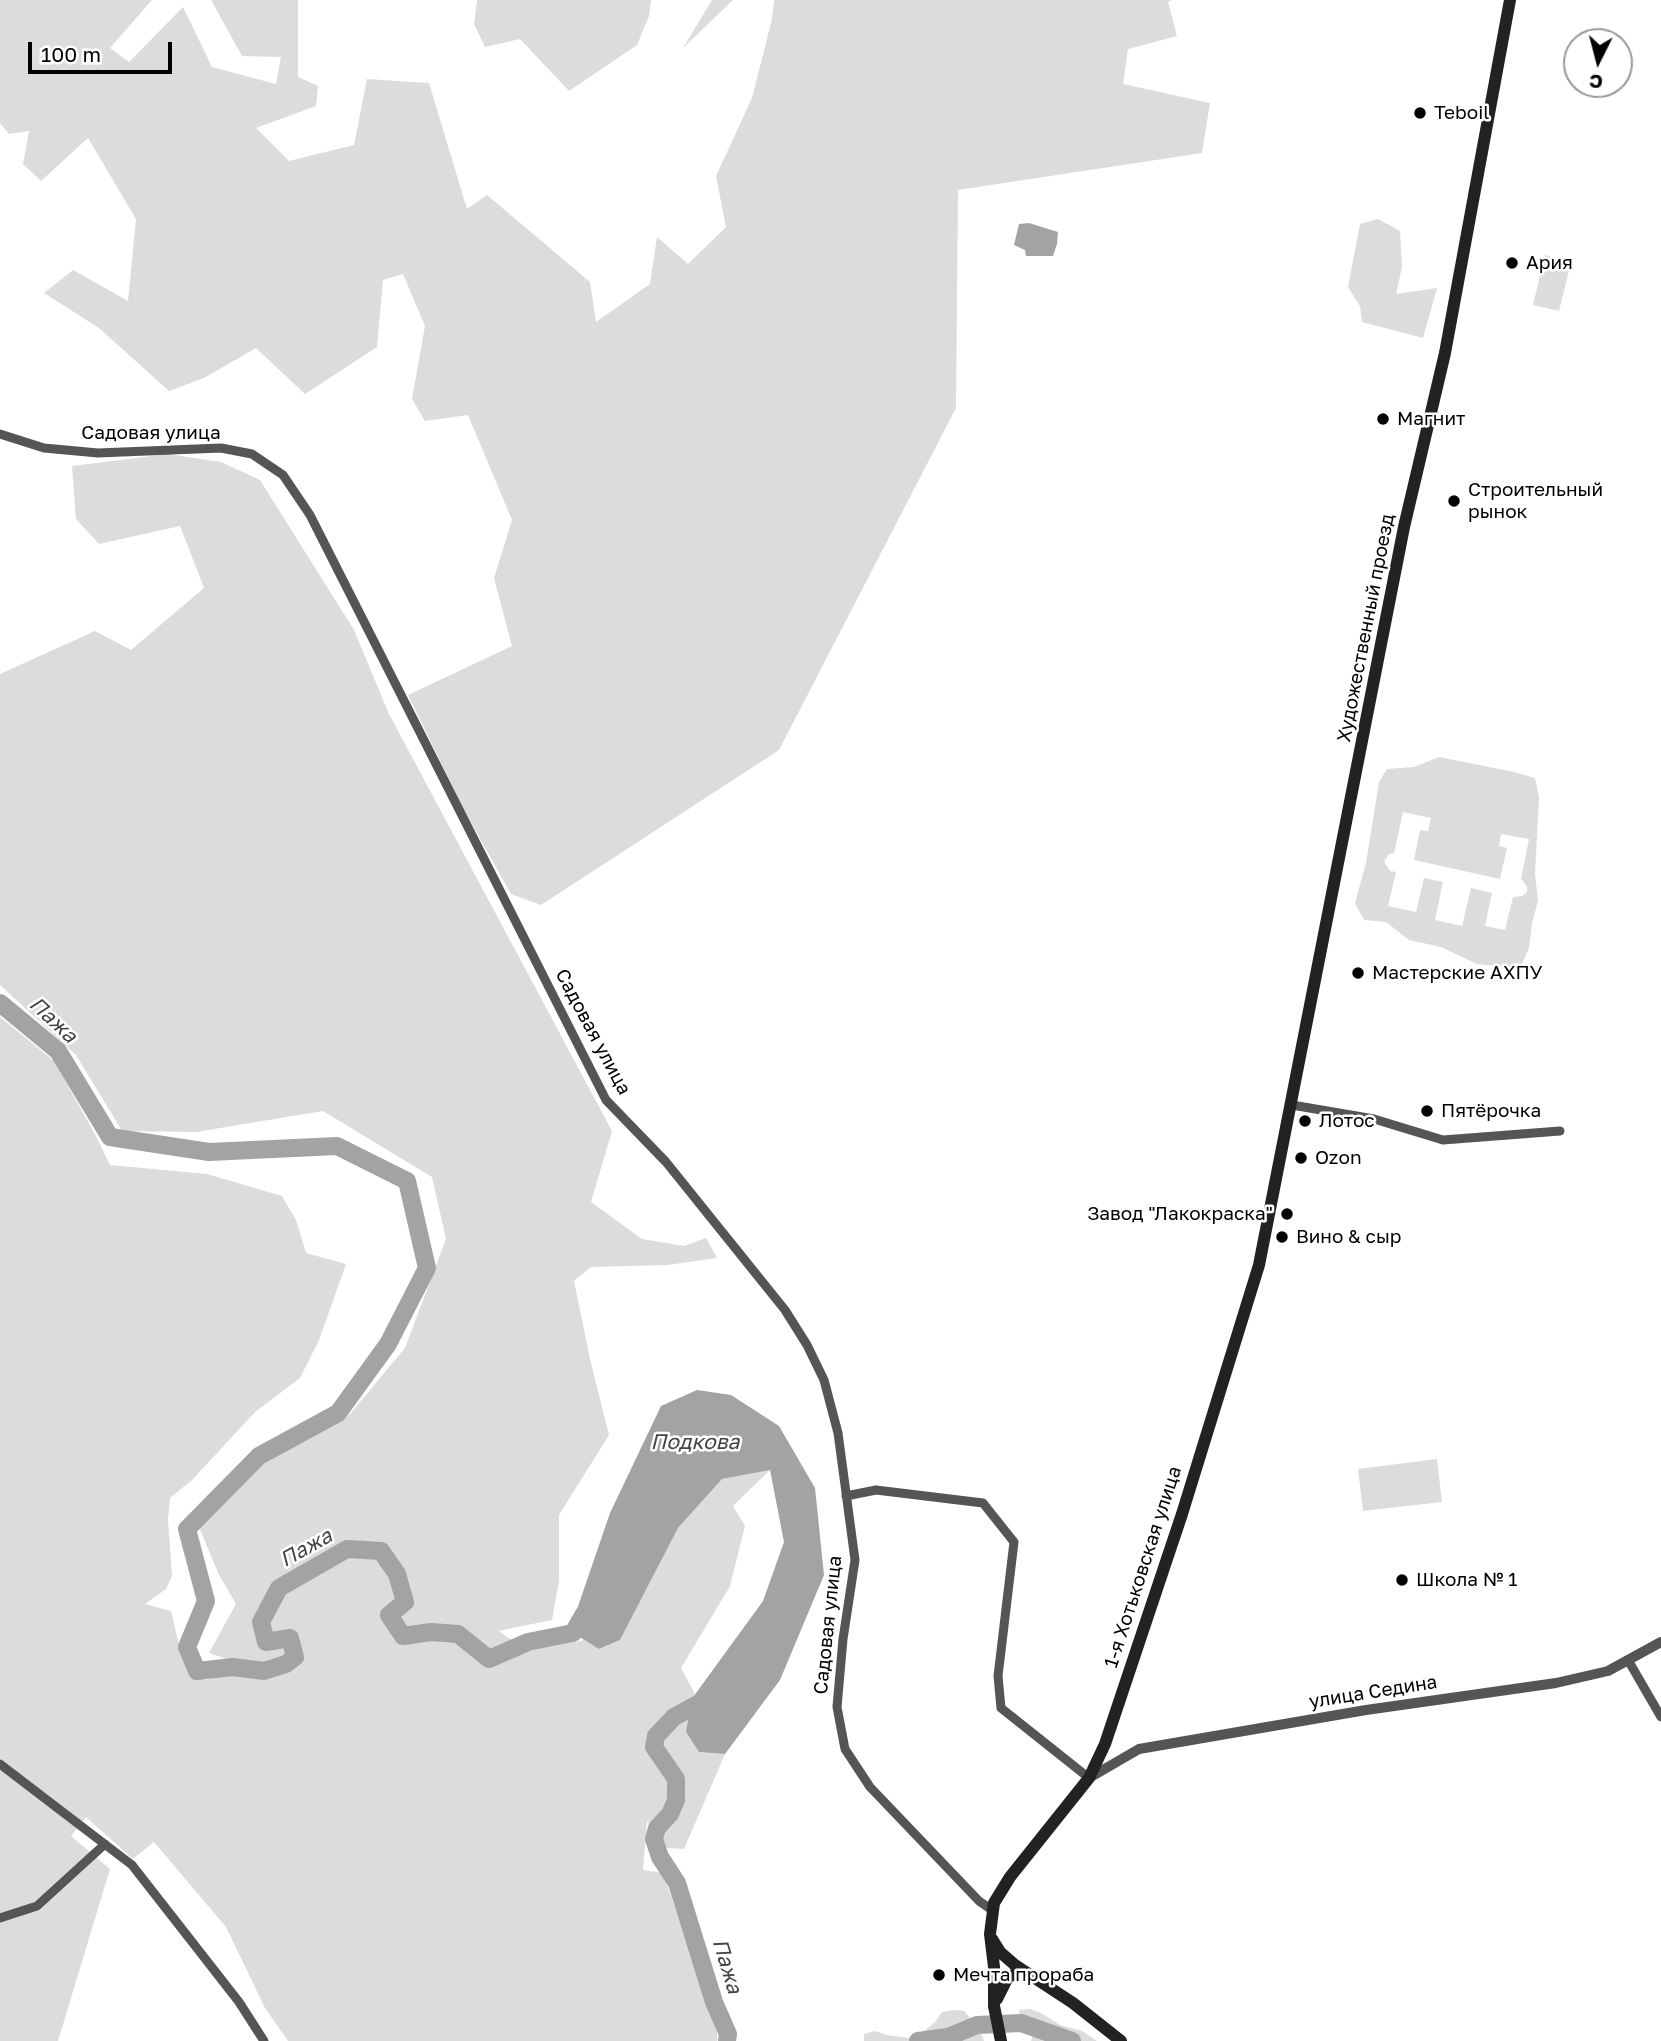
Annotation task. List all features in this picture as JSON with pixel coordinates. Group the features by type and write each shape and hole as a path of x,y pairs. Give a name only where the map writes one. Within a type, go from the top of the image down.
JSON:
{"main road":[{"name":"Художественный проезд","path":"1278,1179 1404,527 1445,353 1510,0"},
{"name":"1-я Хотьковская улица","path":"1001,2041 994,2006 992,1910 1010,1877 1089,1778 1105,1744 1248,1306 1278,1179"},
{"path":"992,1939 1000,1952 1023,1971 1073,2003 1121,2041"},
{"path":"994,2006 1008,1977 1023,1971"}],"street":[{"name":"Садовая улица","path":"0,434 44,448 99,453 221,448 252,454 283,475 310,515 606,1100 666,1162 785,1310 807,1345 824,1380 838,1433 855,1560 837,1697 845,1749 870,1787 979,1901 992,1910"},
{"path":"1292,1105 1374,1119 1443,1140 1560,1130"},
{"path":"846,1496 876,1490 983,1503 1014,1542 998,1676 1001,1708 1089,1778"},
{"name":"улица Седина","path":"1089,1778 1139,1749 1366,1710 1556,1684 1608,1671 1661,1642"},
{"path":"1628,1660 1661,1717"},
{"path":"0,1764 132,1865 239,2002 264,2041"},
{"path":"0,1918 37,1906 105,1844"}],"shaded area":[{"path":"0,0 152,0 110,48 129,62 183,7 212,67 276,84 281,57 242,56 211,0 298,0 298,77 318,86 316,106 256,128 289,161 354,145 367,79 429,83 467,209 487,195 590,282 596,322 650,284 657,237 688,264 726,227 716,176 752,98 772,19 774,0 1172,0 1168,2 1177,36 1128,49 1123,84 1210,103 1202,153 958,190 956,408 779,750 541,905 511,894 464,810 408,695 512,646 494,578 512,520 468,415 425,421 412,399 425,326 403,274 383,280 377,347 305,394 256,348 204,378 169,391 99,328 44,293 73,270 128,301 136,219 88,138 41,181 23,164 29,131 9,134 0,123"},
{"path":"477,0 651,0 649,16 637,45 569,91 520,39 485,47 474,24"},
{"path":"712,0 733,0 683,48"},
{"path":"1378,219 1400,231 1402,267 1396,294 1437,288 1423,338 1362,322 1360,306 1348,287 1360,224"},
{"path":"1545,255 1571,262 1559,311 1533,305"},
{"path":"168,454 221,462 260,480 354,630 389,714 612,1131 591,1202 642,1239 684,1246 706,1238 717,1258 668,1265 591,1267 574,1281 609,1435 559,1515 559,1581 552,1620 498,1631 529,1651 584,1640 600,1649 620,1640 678,1528 722,1479 770,1470 733,1506 745,1526 730,1586 681,1668 695,1694 691,1700 686,1732 699,1752 725,1754 684,1849 667,1848 647,1821 643,1870 663,1873 717,2029 717,2041 288,2041 265,2008 226,1927 154,1842 133,1859 86,1817 71,1836 110,1869 58,2041 0,2041 0,1017 54,1061 110,1165 207,1174 282,1196 296,1220 306,1253 346,1264 319,1340 300,1378 255,1412 192,1480 170,1498 168,1519 172,1576 166,1589 145,1604 171,1611 181,1653 205,1680 256,1669 209,1653 236,1604 219,1575 199,1527 262,1465 350,1414 405,1348 446,1239 432,1177 323,1111 196,1132 122,1131 76,1055 0,985 0,674 95,631 131,650 204,588 180,526 99,544 76,519 72,466"},
{"path":"1439,757 1535,778 1539,797 1535,874 1538,901 1529,948 1520,968 1477,964 1441,947 1409,940 1386,922 1364,920 1355,903 1366,863 1379,782 1387,769 1414,767","holes":["1403,812 1431,818 1428,831 1420,830 1414,860 1500,879 1507,848 1499,846 1501,834 1529,839 1521,879 1527,886 1527,892 1513,897 1505,930 1485,926 1492,893 1471,888 1462,926 1435,920 1443,882 1424,878 1416,912 1388,906 1396,872 1390,871 1384,862 1389,854 1394,853"]},
{"path":"1437,1459 1442,1502 1363,1511 1358,1469"},
{"path":"1030,2009 1060,2025 1082,2031 1097,2041 1031,2041 1033,2035 1020,2017 1019,2010"},
{"path":"964,2011 979,2027 984,2041 864,2041 864,2034 875,2031 909,2038 920,2035 942,2012"}],"water":[{"path":"1029,223 1058,232 1053,256 1026,256 1025,250 1014,245 1019,224"},
{"name":"Подкова","path":"697,1390 731,1395 779,1426 815,1488 824,1575 780,1680 725,1754 699,1752 686,1732 691,1700 763,1601 784,1542 770,1470 722,1479 678,1528 620,1640 599,1649 573,1633 574,1618 610,1513 661,1406"}],"waterway":[{"name":"Пажа","path":"0,1003 58,1051 110,1137 209,1152 337,1146 407,1181 427,1268 388,1344 338,1413 259,1456 187,1529 206,1601 187,1647 197,1671 233,1667 264,1671 286,1664 295,1657 290,1638 266,1642 261,1622 279,1588 347,1549 381,1551 397,1574 405,1602 389,1615 403,1636 431,1632 458,1634 489,1659 528,1642 573,1633 584,1614"},
{"name":"Пажа","path":"711,1697 674,1717 656,1736 654,1747 676,1779 676,1800 670,1814 657,1828 654,1839 660,1857 677,1883 714,2002 728,2034 727,2041"},
{"name":"Пажа","path":"918,2041 948,2037 977,2025 1021,2023 1072,2041"}],"place":[{"name":"Teboil","path":"1420,113"},
{"name":"Ария","path":"1512,263"},
{"name":"Магнит","path":"1383,419"},
{"name":"Строительный рынок","path":"1454,501"},
{"name":"Мастерские АХПУ","path":"1358,973"},
{"name":"Пятёрочка","path":"1427,1111"},
{"name":"Лотос","path":"1305,1121"},
{"name":"Ozon","path":"1301,1158"},
{"name":"Завод \"Лакокраска\"","path":"1287,1214"},
{"name":"Вино & сыр","path":"1282,1237"},
{"name":"Школа № 1","path":"1402,1580"},
{"name":"Мечта прораба","path":"939,1975"}]}
